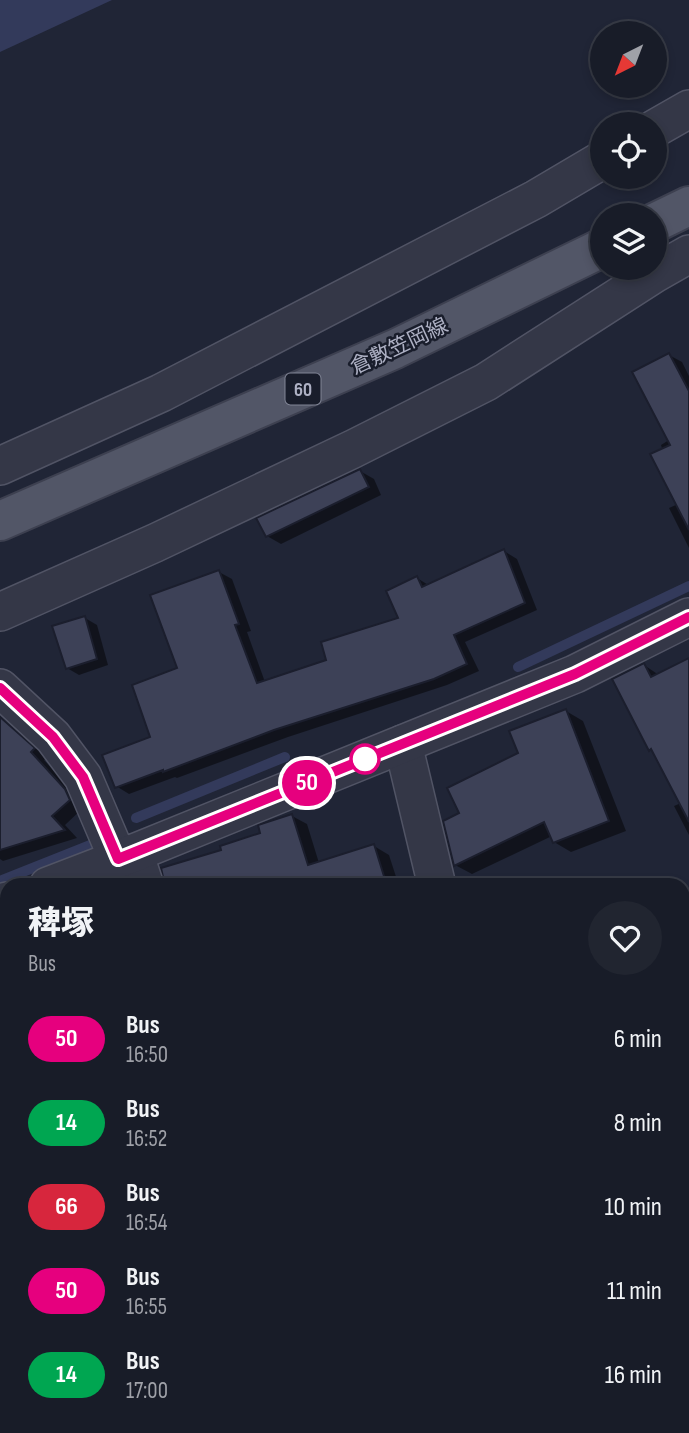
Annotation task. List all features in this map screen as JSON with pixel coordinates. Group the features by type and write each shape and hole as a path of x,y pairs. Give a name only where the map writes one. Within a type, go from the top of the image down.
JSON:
{"main road":[{"path":"667,217 689,206"},
{"name":"倉敷笠岡線","path":"0,520 394,349 590,254"}],"street":[{"path":"667,122 689,109"},
{"path":"0,467 161,394 536,199 590,167"},
{"path":"0,612 155,543 486,382 689,254"},
{"path":"82,878 132,866 403,744 575,674 689,617"},
{"path":"0,688 53,737 83,777 132,866"},
{"path":"403,744 435,878"}],"water":[{"path":"0,0 112,0 0,52"}],"building":[{"path":"669,353 689,391 689,530 650,454 670,445 632,372"},
{"path":"360,469 369,487 266,537 256,518"},
{"path":"504,549 525,603 454,635 467,664 434,679 274,730 115,788 102,755 150,737 132,685 177,668 150,595 219,570 239,624 235,625 257,683 326,660 321,642 398,618 386,591 417,576 422,587"},
{"path":"85,616 97,659 66,669 52,626"},
{"path":"689,658 689,822 612,679 644,663 651,677"},
{"path":"566,709 609,821 553,843 544,822 454,866 443,821 459,813 447,788 518,753 509,731"},
{"path":"0,717 35,748 31,752 65,789 70,800 52,816 65,830 0,850"},
{"path":"292,814 308,865 374,844 385,878 163,878 161,868 221,850 220,846 260,833 258,825"}],"waterway":[{"path":"518,667 689,586"},
{"path":"136,818 285,757"},
{"path":"8,878 93,844"}],"bus line":[{"name":"50","path":"0,688 53,737 83,777 118,859 575,674 689,617"}]}
